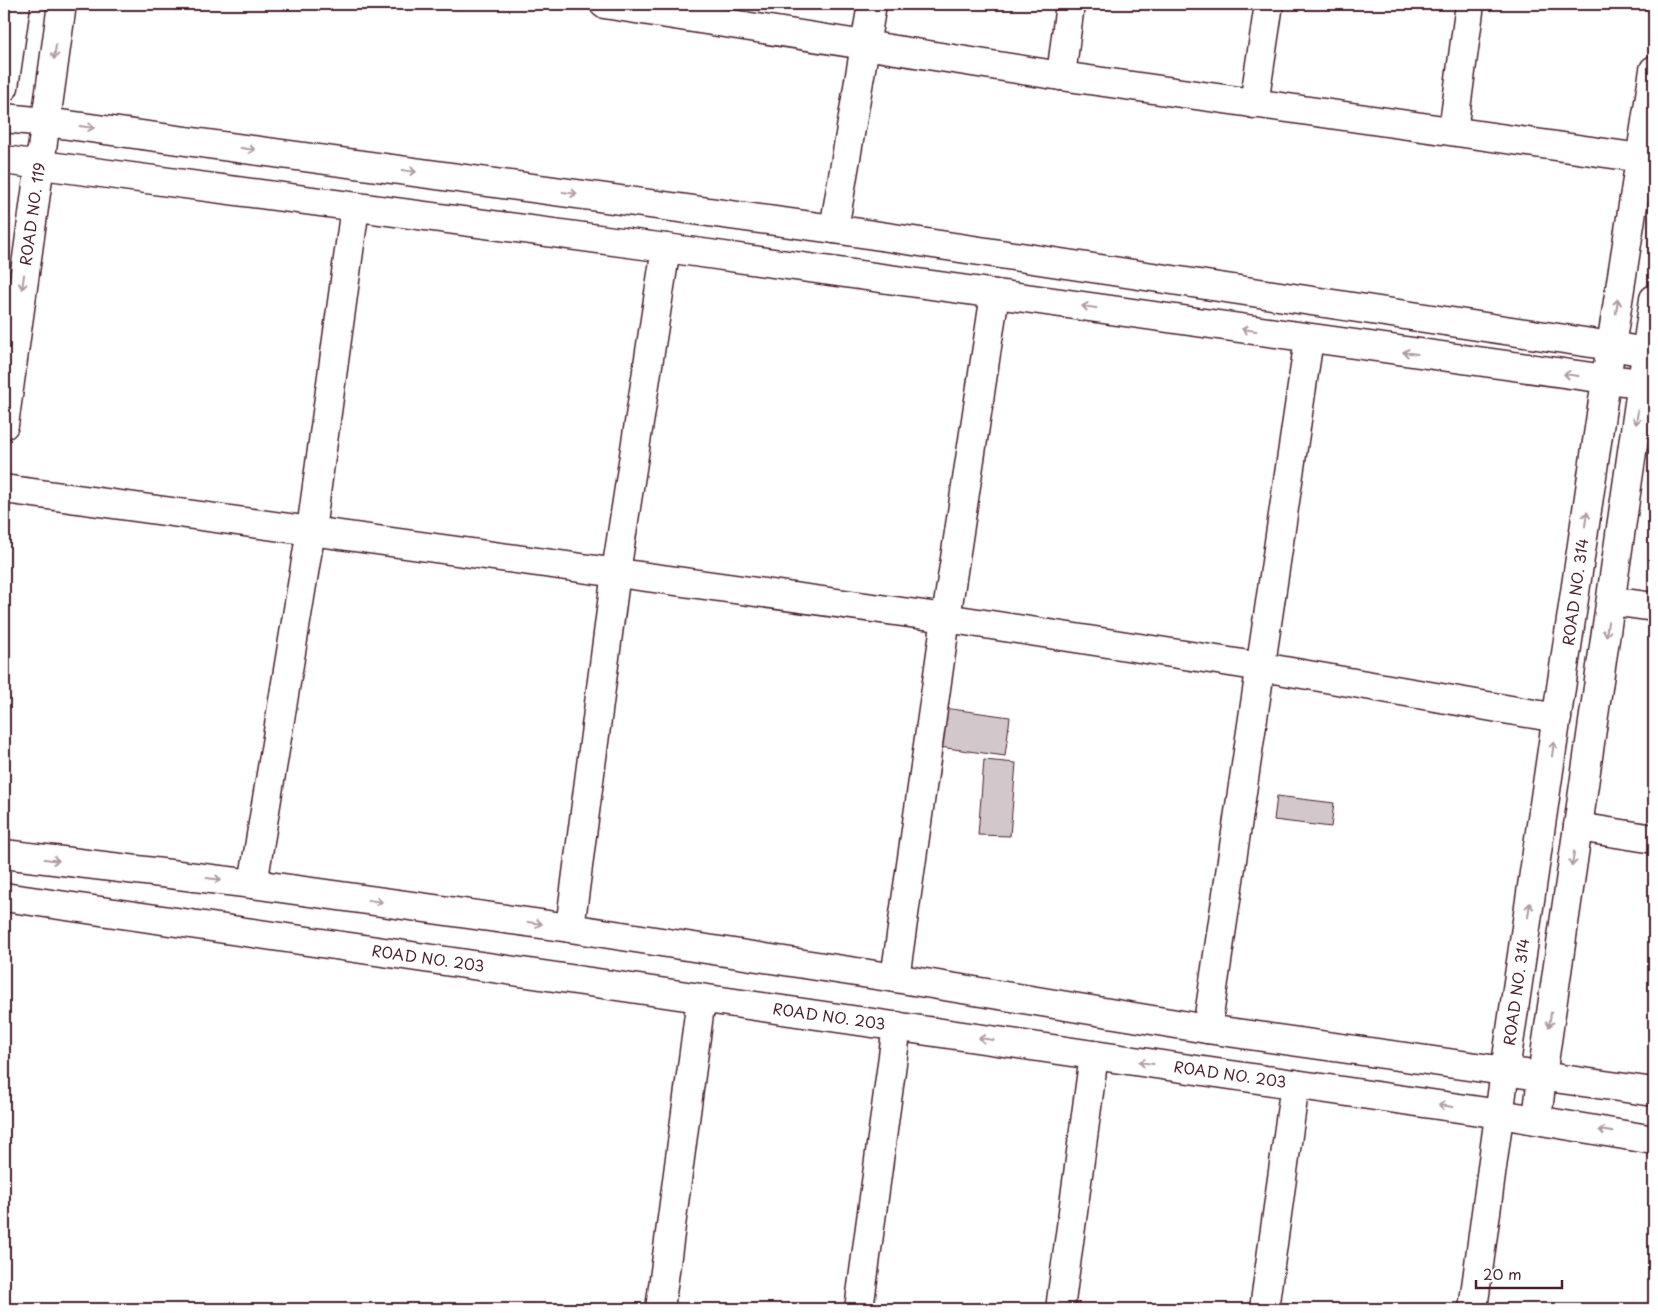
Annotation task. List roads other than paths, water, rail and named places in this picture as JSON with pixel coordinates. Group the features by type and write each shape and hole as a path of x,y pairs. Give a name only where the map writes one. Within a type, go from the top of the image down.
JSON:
{"street":[{"path":"4,87 16,4"},
{"name":"ROAD NO. 119","path":"4,425 62,4"},
{"path":"604,4 667,8 866,44 1061,76 1454,130 1641,158"},
{"path":"834,229 872,4"},
{"path":"1061,76 1070,4"},
{"path":"1254,104 1269,4"},
{"path":"1454,130 1470,4"},
{"name":"ROAD NO. 314","path":"1473,1309 1505,1071 1606,379 1654,70"},
{"path":"4,118 46,122 834,229 1611,346 1650,355"},
{"path":"4,160 666,248 1309,339 1606,379 1648,382"},
{"path":"253,884 311,530 355,207"},
{"path":"570,928 616,572 666,248"},
{"path":"895,978 946,618 995,294"},
{"path":"1538,1120 1542,1076 1611,601 1648,382 1654,299"},
{"path":"1207,1029 1309,339"},
{"path":"4,489 946,618 1262,667 1557,718"},
{"path":"1611,601 1654,607"},
{"path":"1578,827 1654,839"},
{"path":"4,854 253,884 570,928 895,978 1207,1029 1654,1092"},
{"name":"ROAD NO. 203","path":"4,897 1500,1114 1654,1140"},
{"path":"660,1309 702,998"},
{"path":"858,1309 897,1026"},
{"path":"1060,1309 1094,1056"},
{"path":"1264,1309 1295,1084"}]}
